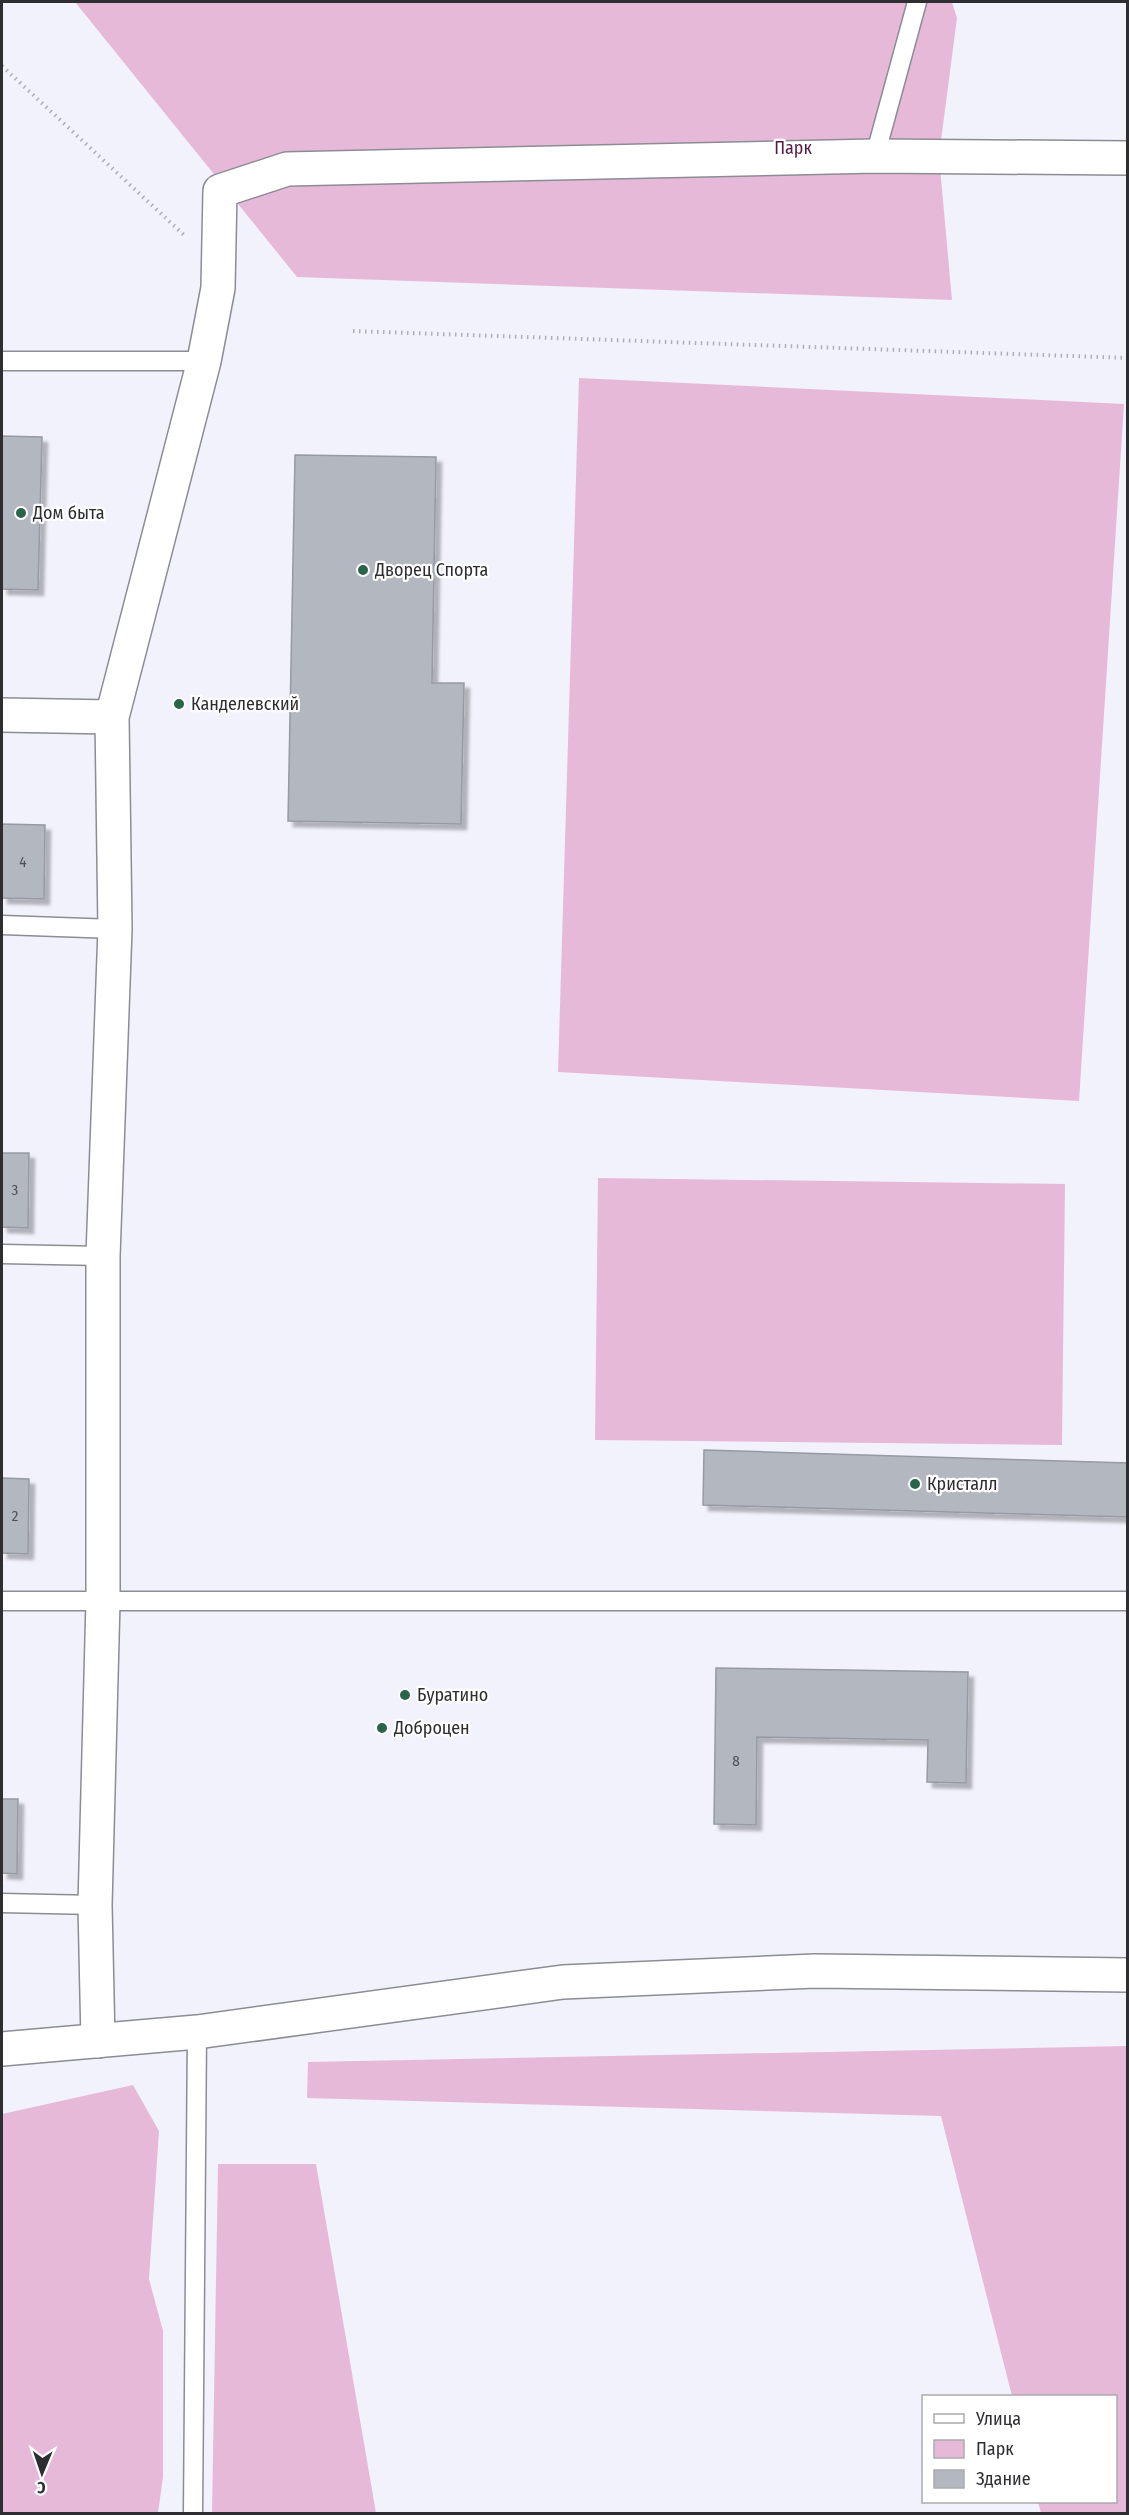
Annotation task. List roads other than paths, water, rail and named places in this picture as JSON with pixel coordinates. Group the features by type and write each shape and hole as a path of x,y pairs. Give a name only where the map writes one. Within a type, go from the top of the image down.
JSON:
{"street":[{"path":"98,2041 95,1905 103,1601 103,1256 115,929 112,717 204,361 218,288 220,191 287,169 875,156 1128,158"},
{"path":"2,715 112,717"},
{"path":"2,2049 197,2032 563,1982 815,1971 1128,1976"}],"lane":[{"path":"875,156 917,2"},
{"path":"2,361 204,361"},
{"path":"2,925 115,929"},
{"path":"2,1254 103,1256"},
{"path":"2,1601 1128,1601"},
{"path":"2,1903 95,1905"},
{"path":"193,2514 197,2032"}],"place":[{"name":"Дом быта","path":"21,513"},
{"name":"Дворец Спорта","path":"363,570"},
{"name":"Канделевский","path":"179,704"},
{"name":"Кристалл","path":"915,1484"},
{"name":"Буратино","path":"405,1695"},
{"name":"Доброцен","path":"382,1728"}],"park label":[{"name":"Парк","path":"793,148"}]}
